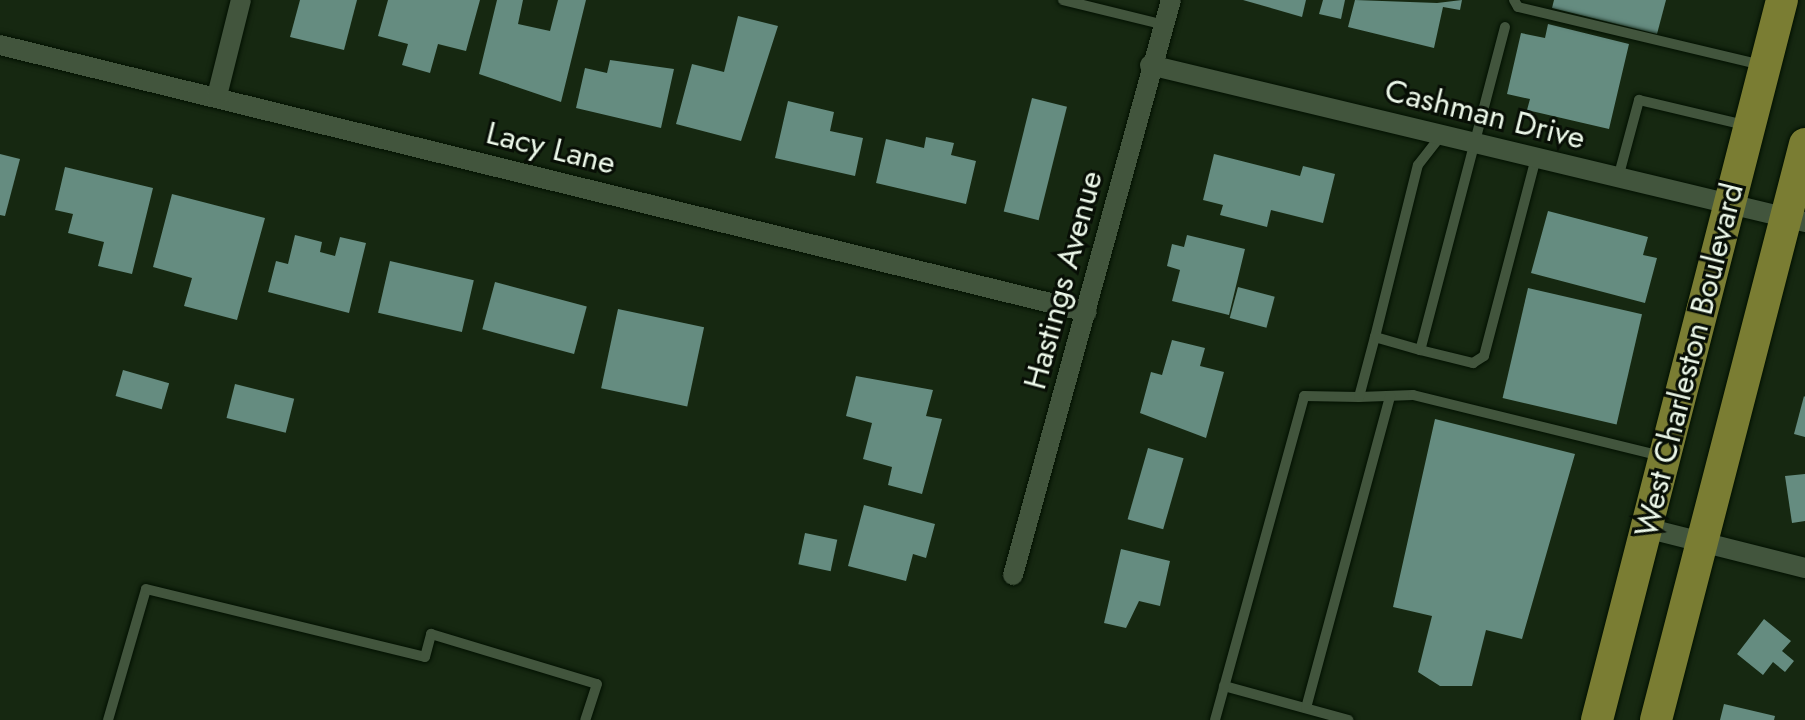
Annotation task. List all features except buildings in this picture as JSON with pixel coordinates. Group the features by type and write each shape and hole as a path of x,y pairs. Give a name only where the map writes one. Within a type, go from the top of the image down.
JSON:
{"main road":[{"name":"West Charleston Boulevard","path":"1597,720 1782,0"},
{"name":"West Charleston Boulevard","path":"1656,720 1702,542 1796,220 1805,144"}],"street":[{"path":"217,96 241,0"},
{"name":"Hastings Avenue","path":"1013,575 1087,312 1150,65 1171,0"},
{"name":"Lacy Lane","path":"0,45 1087,312"},
{"name":"Cashman Drive","path":"1150,65 1796,220"},
{"path":"1646,528 1805,568"}],"lane":[{"path":"1063,0 1165,25"},
{"path":"1514,0 1518,7 1765,66"},
{"path":"1420,350 1505,27"},
{"path":"1618,178 1639,100 1749,126"},
{"path":"1359,397 1418,165 1442,134"},
{"path":"1375,337 1473,363 1484,356 1536,158"},
{"path":"1215,720 1304,396 1413,395 1664,457"},
{"path":"1306,708 1390,396"},
{"path":"108,720 146,589 425,657 431,634 597,684 585,720"},
{"path":"1224,686 1348,720"}]}
